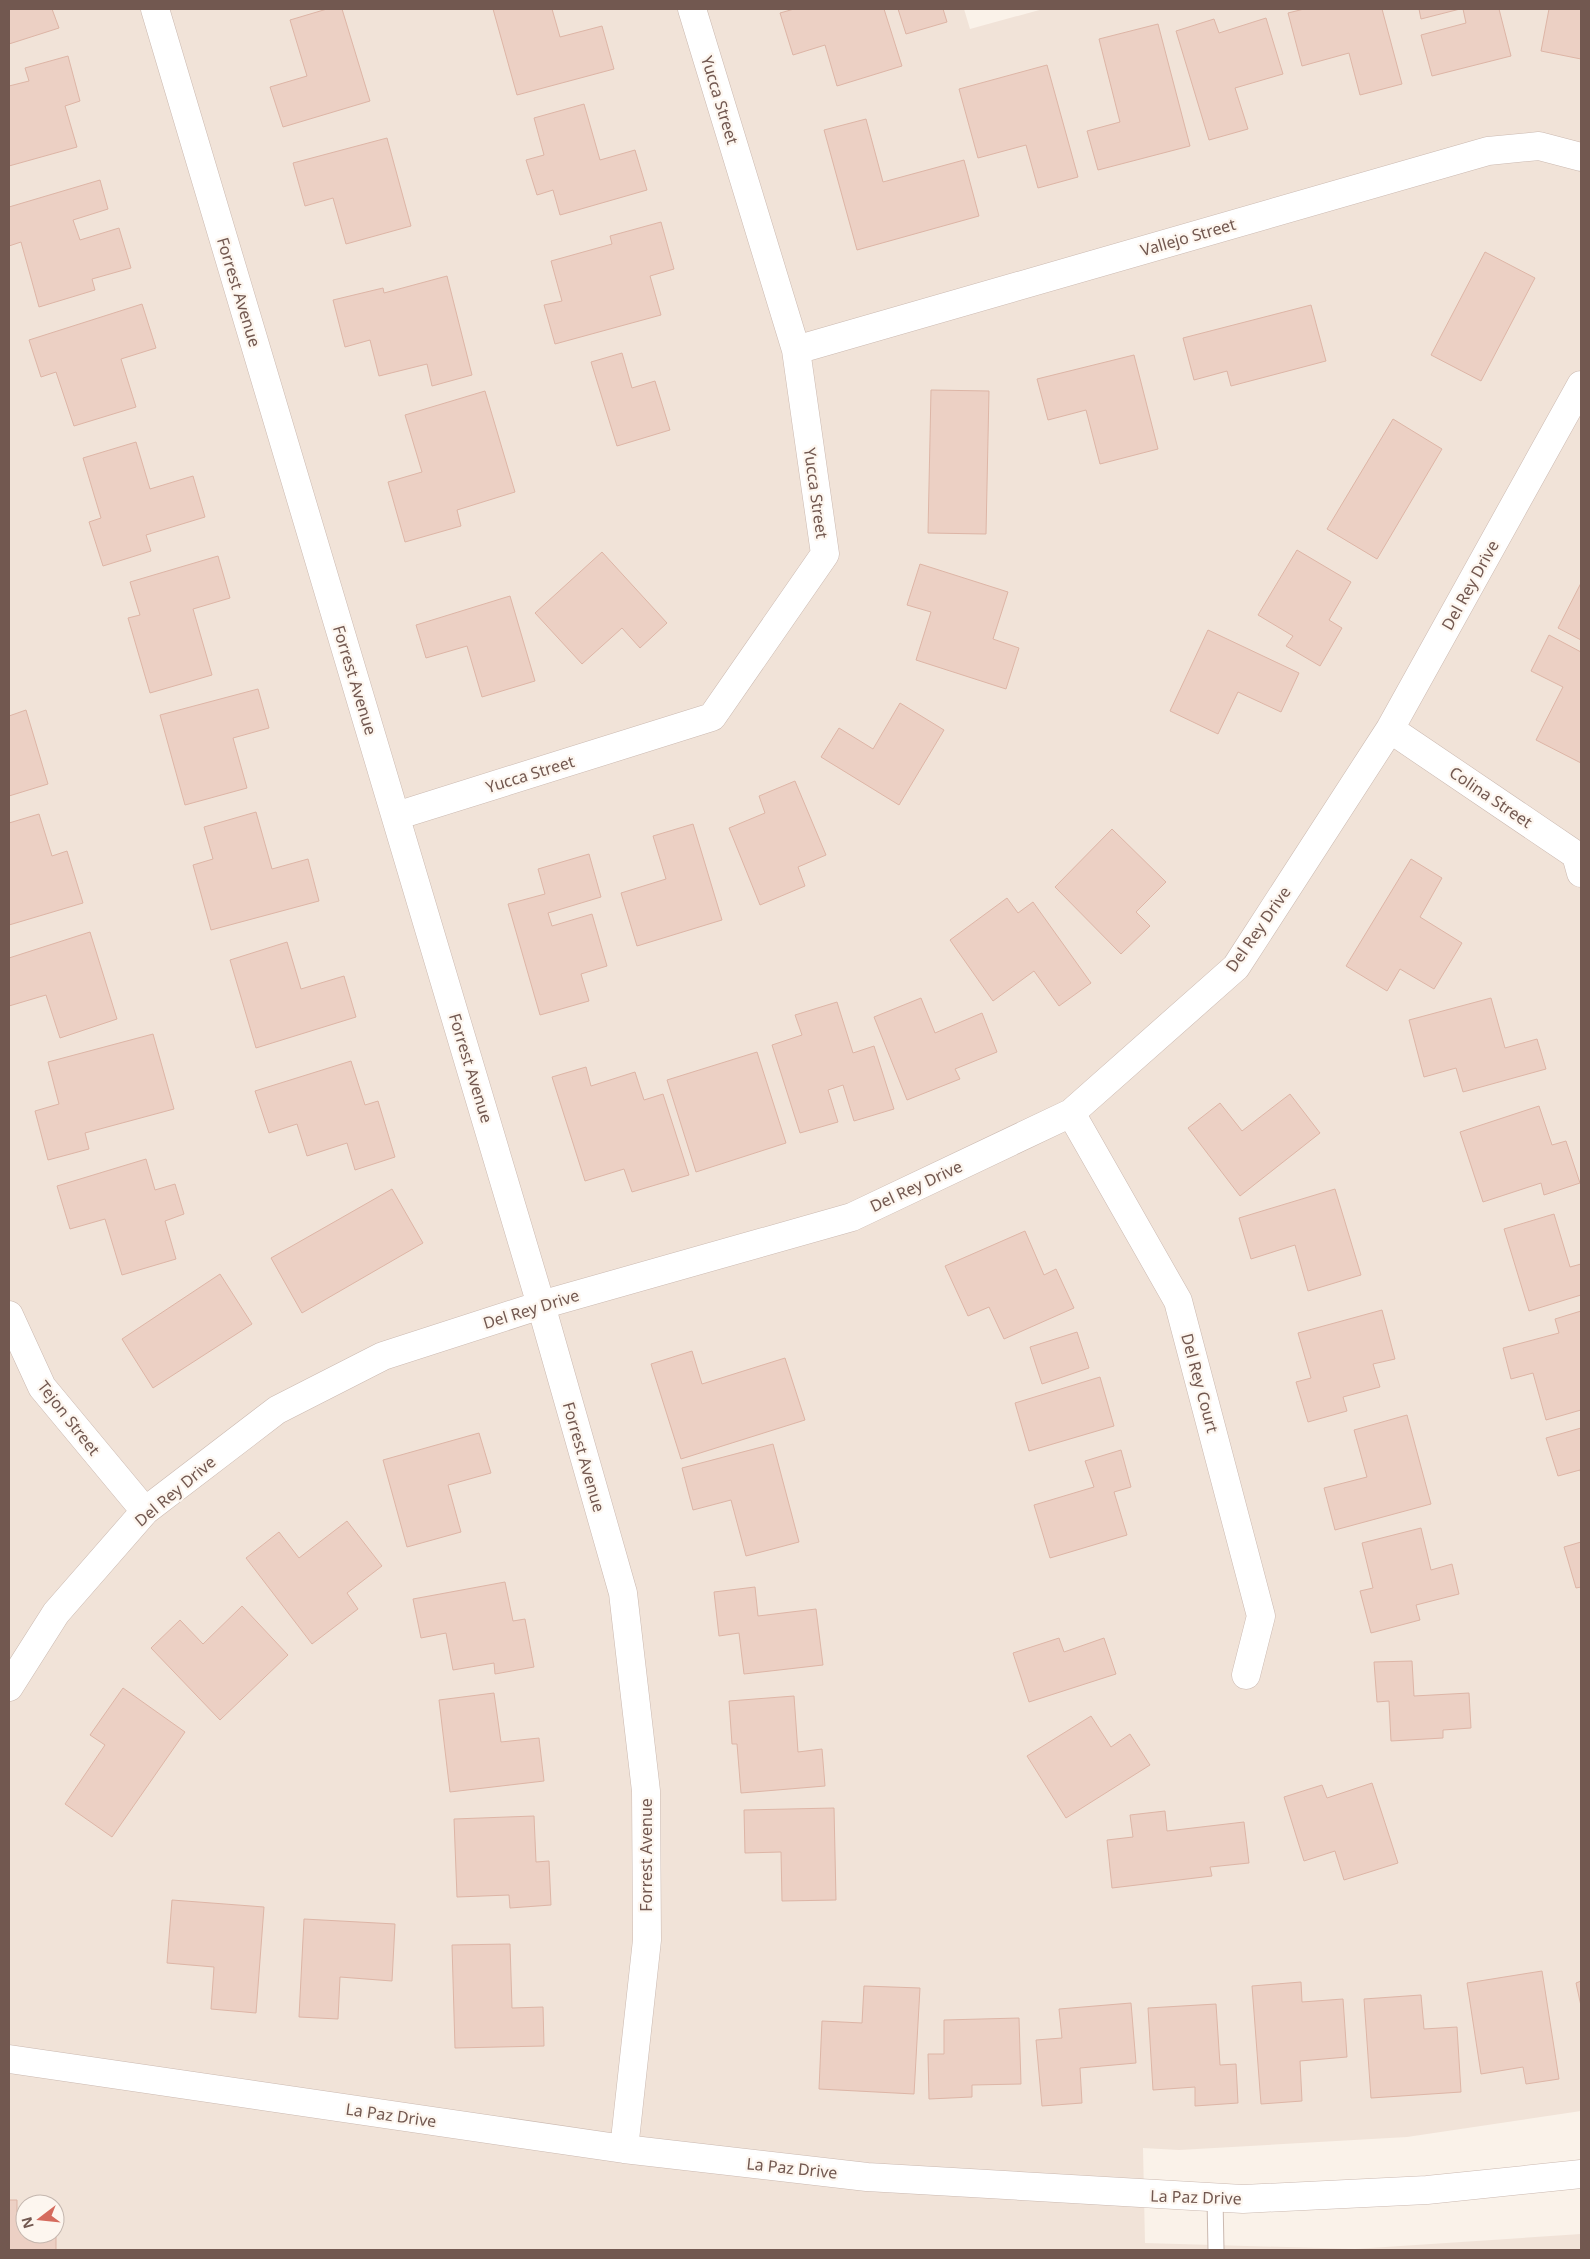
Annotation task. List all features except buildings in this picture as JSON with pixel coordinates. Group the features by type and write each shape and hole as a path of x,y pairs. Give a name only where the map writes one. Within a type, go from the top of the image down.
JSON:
{"street":[{"name":"Forrest Avenue","path":"155,9 542,1305 623,1592 646,1791 647,1940 624,2149"},
{"name":"Yucca Street","path":"396,816 712,717 824,554 796,350 692,9"},
{"name":"Vallejo Street","path":"796,350 1488,151 1539,146 1581,156"},
{"name":"Del Rey Drive","path":"9,1687 56,1613 145,1511 277,1410 384,1356 542,1305 852,1217 1071,1113 1236,967 1390,729 1581,385"},
{"name":"Colina Street","path":"1390,729 1576,855 1581,873"},
{"name":"Del Rey Court","path":"1071,1113 1178,1301 1261,1616 1246,1675"},
{"name":"Tejon Street","path":"9,1315 42,1388 145,1511"},
{"name":"La Paz Drive","path":"9,2059 624,2149 867,2177 1243,2199 1427,2190 1581,2174"}],"lane":[{"path":"1215,2198 1216,2250"}],"shaded area":[{"path":"9,9 964,9 970,29 1043,9 1581,9 1581,2111 1407,2137 1179,2150 1143,2148 1145,2243 1355,2249 1581,2234 1581,2250 9,2250"}]}
